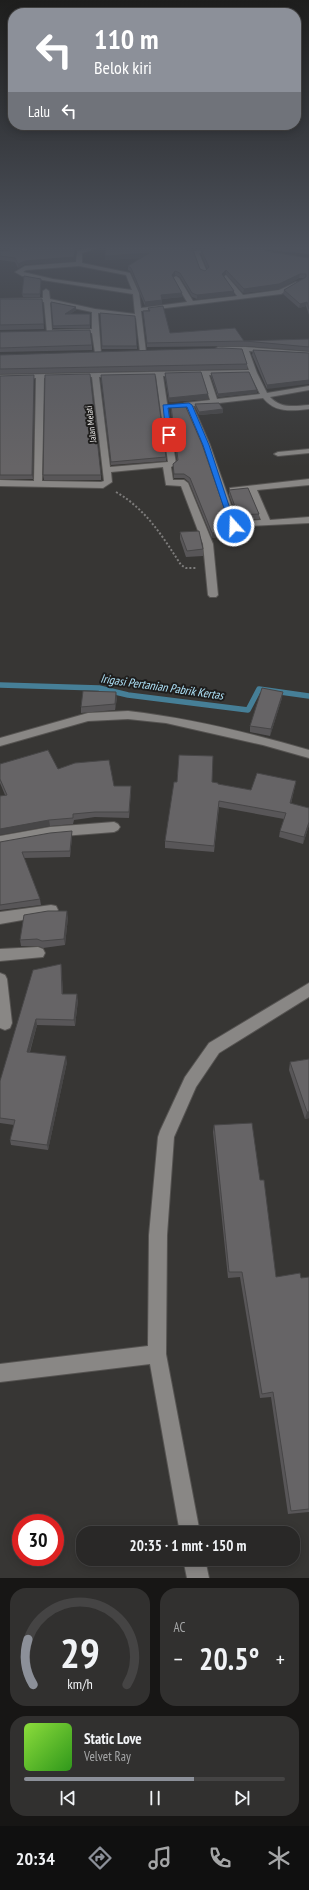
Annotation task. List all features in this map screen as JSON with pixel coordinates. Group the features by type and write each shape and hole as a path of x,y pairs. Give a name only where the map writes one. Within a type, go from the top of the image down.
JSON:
{"street":[{"path":"46,320 45,332 95,331"},
{"path":"95,320 98,353"},
{"path":"0,483 38,485 103,485 108,482 107,470 166,466 172,464 165,407 159,374 146,358 139,320"},
{"path":"207,349 245,349 309,354"},
{"path":"245,349 253,372 265,396 273,405 279,408 309,407"},
{"path":"0,377 95,375 146,358"},
{"path":"159,374 253,372"},
{"path":"205,373 214,403"},
{"name":"Jalan Melati","path":"95,375 107,470"},
{"path":"38,485 40,376"},
{"path":"165,407 214,403 302,392 309,388"},
{"path":"189,405 206,445 234,526 309,520"},
{"path":"278,454 309,451"},
{"path":"166,466 169,482 184,483 192,507 208,544 213,595"},
{"path":"222,492 309,482"},
{"path":"252,488 267,523"},
{"path":"0,742 88,717 128,715 166,719 263,741 309,754"},
{"path":"0,842 50,832 114,827"},
{"path":"0,918 51,910"},
{"path":"0,955 38,953"},
{"path":"0,979 5,1023"},
{"path":"189,1526 157,1354 158,1235 166,1137 190,1082 214,1048 309,989"},
{"path":"0,1373 157,1354"},
{"path":"195,1566 198,1578"}],"path":[{"path":"103,485 125,496 154,526 181,565 192,569 211,564"}],"building":[{"path":"0,320 44,320 44,324 0,325"},
{"path":"52,320 90,320 90,325 53,326"},
{"path":"100,320 135,320 137,346 102,346"},
{"path":"144,320 167,320 170,333 235,328 244,341 309,339 309,347 245,341 147,343"},
{"path":"90,330 92,345 0,348 0,332"},
{"path":"222,348 242,349 247,364 0,369 0,355"},
{"path":"253,350 309,353 309,380 267,385"},
{"path":"201,372 208,394 169,398 165,373"},
{"path":"249,372 257,390 218,394 211,373"},
{"path":"90,374 101,475 43,475 45,375"},
{"path":"155,374 166,457 111,462 101,375"},
{"path":"34,375 32,475 0,475 0,376"},
{"path":"219,403 223,409 199,412 195,404"},
{"path":"185,405 202,444 228,519 223,519 229,531 212,533 190,478 184,474 174,474 173,464 178,460 171,406"},
{"path":"248,488 259,514 238,515 229,490"},
{"path":"199,531 203,549 187,551 180,532"},
{"path":"262,688 283,692 271,729 250,726"},
{"path":"83,691 116,692 115,704 81,707"},
{"path":"48,750 58,769 75,763 109,760 114,786 131,786 129,812 95,812 73,814 73,818 49,820 0,829 0,796 7,795 0,779 0,764"},
{"path":"179,755 213,756 212,782 218,784 251,790 257,773 296,781 290,803 309,808 309,822 304,837 280,831 286,813 219,801 214,846 165,841 174,782 177,782"},
{"path":"72,831 70,851 22,852 40,899 0,905 0,842 50,833"},
{"path":"48,911 67,911 64,939 42,941 37,939 20,940 24,915"},
{"path":"61,964 62,994 77,994 74,1020 36,1019 27,1052 66,1056 47,1145 10,1140 15,1120 0,1118 0,1081 33,970"},
{"path":"309,1059 309,1112 307,1112 290,1062"},
{"path":"252,1123 260,1180 264,1180 276,1277 300,1273 301,1278 309,1277 309,1509 291,1511 273,1392 262,1394 242,1272 229,1272 214,1125"}],"waterway":[{"name":"Irigasi Pertanian Pabrik Kertas","path":"0,685 99,688 128,695 248,710 259,689 309,696"}],"route":[{"path":"169,435 165,407 189,405 206,445 234,526"}]}
